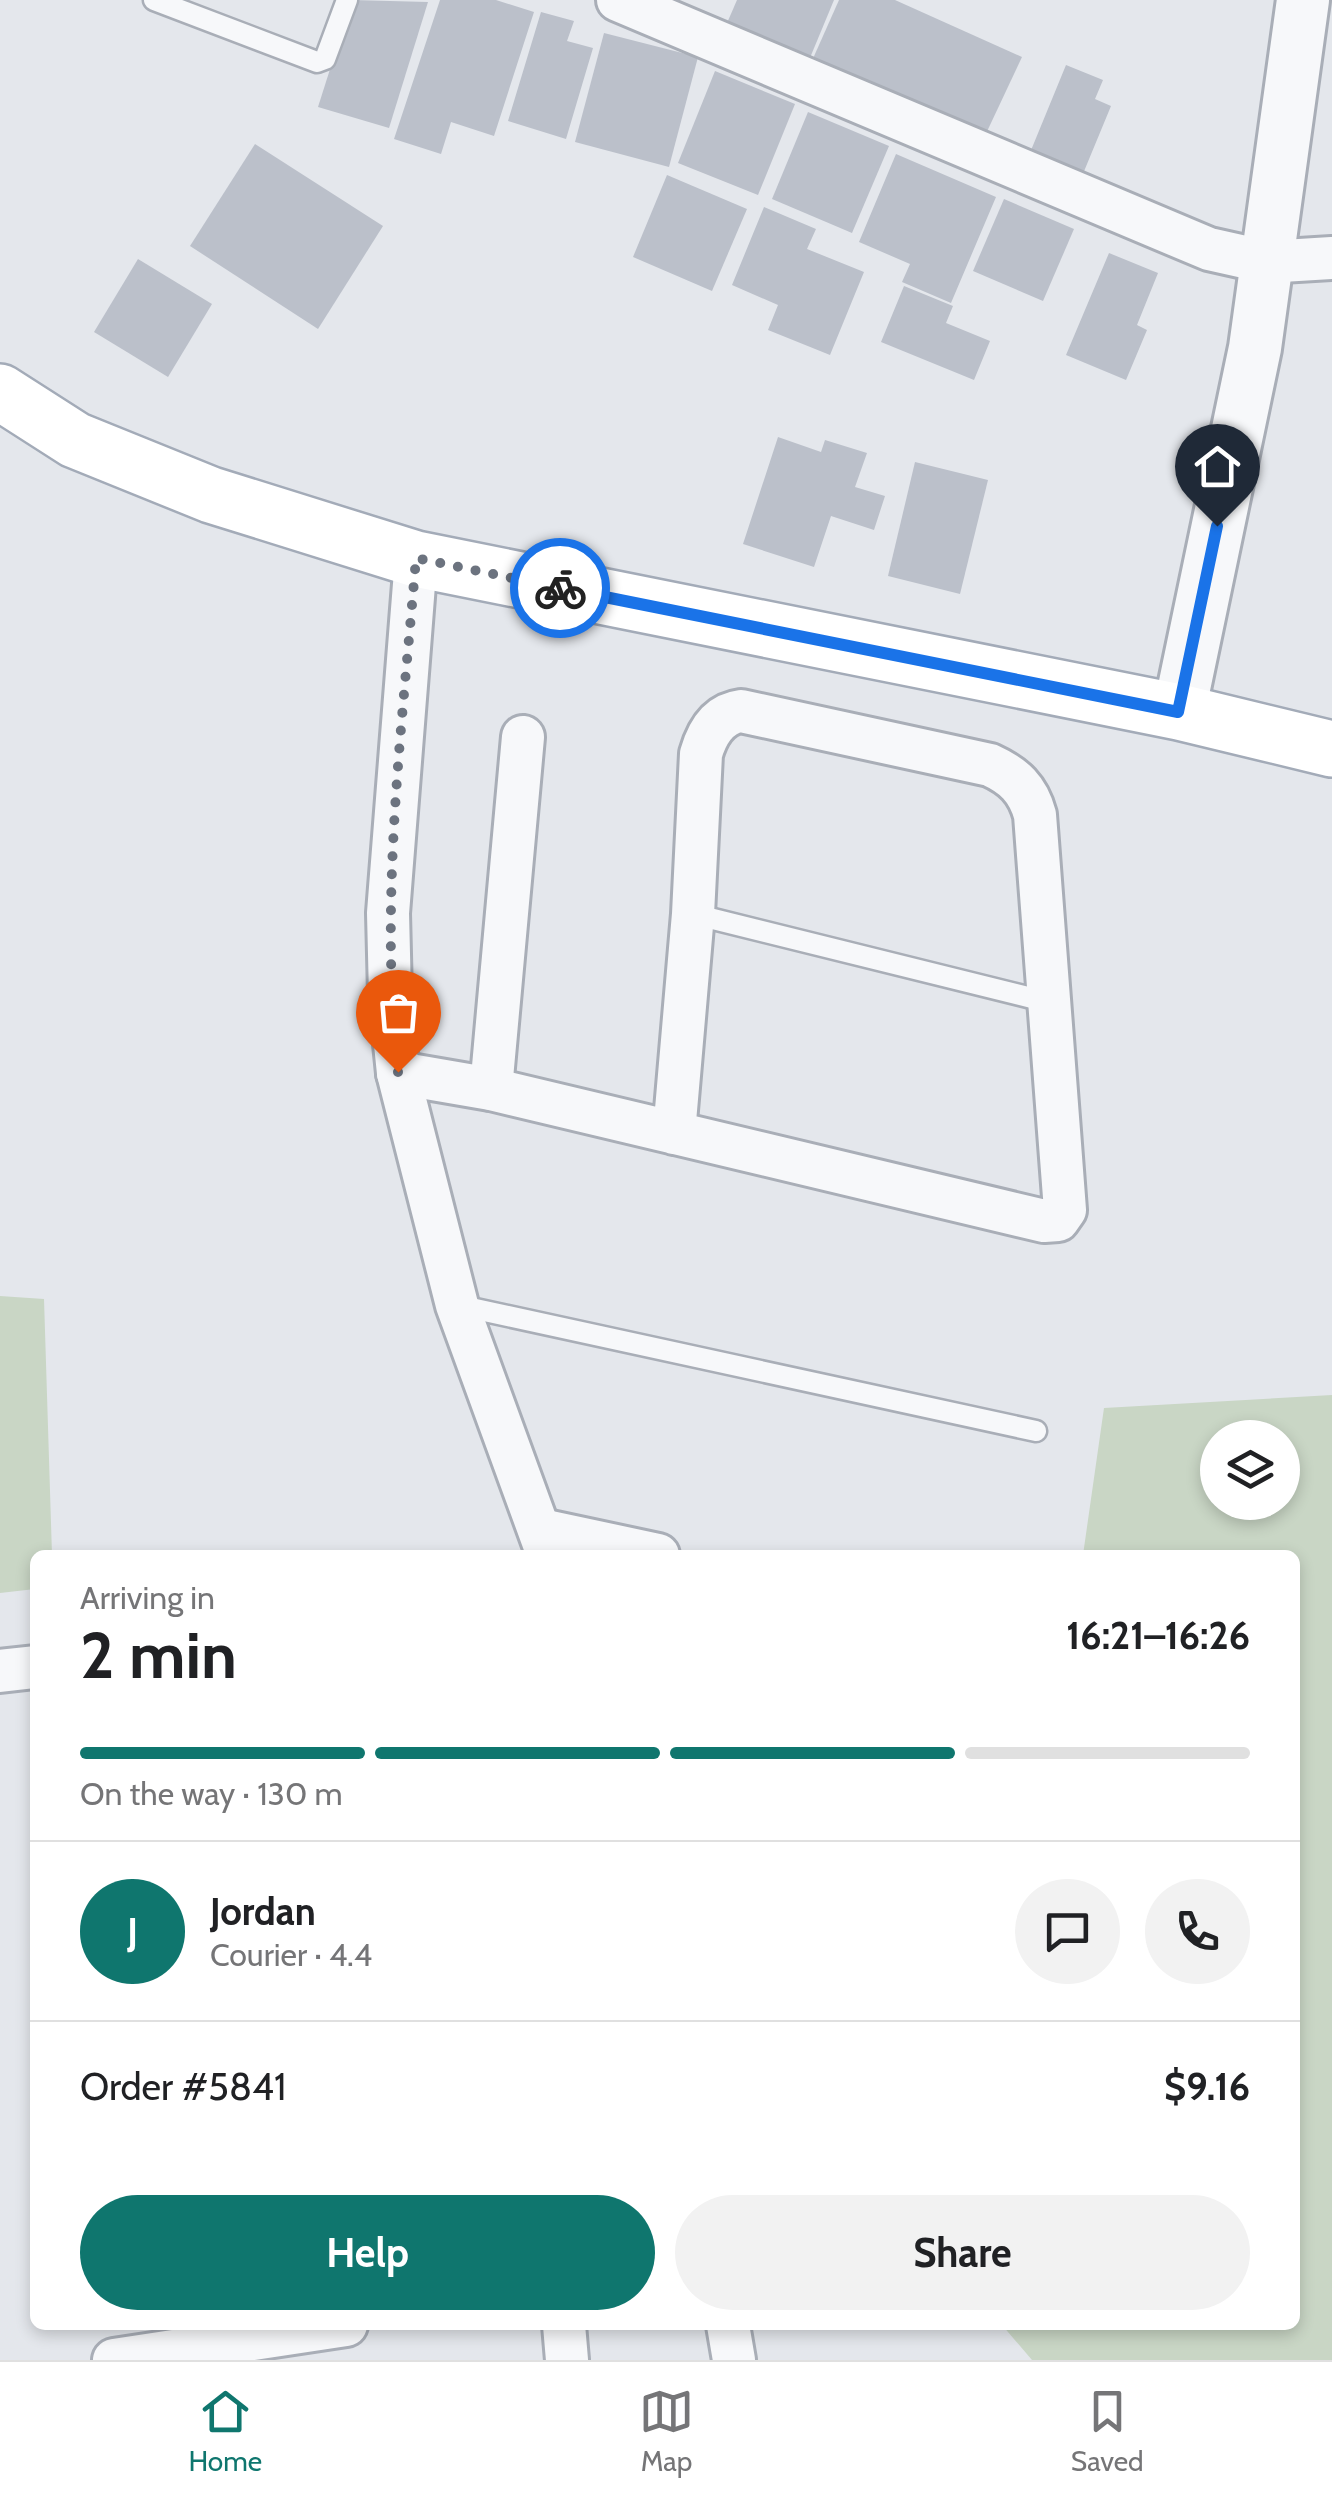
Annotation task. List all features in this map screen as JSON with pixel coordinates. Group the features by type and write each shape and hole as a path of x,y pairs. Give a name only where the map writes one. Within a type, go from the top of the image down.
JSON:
{"main road":[{"path":"0,392 75,440 211,495 416,558 1178,712 1332,749"}],"street":[{"path":"618,0 1209,250 1268,262 1332,258"},
{"path":"1178,712 1254,348 1303,0"},
{"path":"416,558 388,913 390,995 398,1072 457,1304 545,1543 611,1550"},
{"path":"398,1072 490,1089 1044,1222 1058,1220 1065,1210 1035,815 1024,790 1010,774 990,765 741,712 723,716 704,741 701,754 693,914 674,1133"},
{"path":"490,1089 523,737"},
{"path":"0,1671 30,1668"},
{"path":"114,2360 313,2330"},
{"path":"564,2330 566,2360"},
{"path":"729,2330 734,2360"}],"lane":[{"path":"154,0 186,6 317,62 325,59 346,0"},
{"path":"693,914 1048,1002"},
{"path":"457,1304 1036,1431"}],"green space":[{"path":"0,1296 44,1299 52,1550 30,1550 30,1590 0,1593"},
{"path":"1332,1395 1332,2360 1032,2360 1006,2330 1300,2330 1300,1550 1084,1550 1104,1408"}],"building":[{"path":"352,0 428,2 389,128 318,107"},
{"path":"440,0 496,0 534,12 494,136 451,122 441,154 394,139"},
{"path":"737,0 834,0 807,65 724,30"},
{"path":"839,0 895,0 1022,57 983,140 811,63"},
{"path":"541,12 574,21 567,41 593,48 566,139 508,121"},
{"path":"604,33 698,57 669,167 575,142"},
{"path":"1066,65 1103,80 1095,99 1111,106 1080,181 1027,160"},
{"path":"715,71 795,104 758,195 678,163"},
{"path":"808,112 889,146 852,233 772,199"},
{"path":"255,144 383,226 318,329 190,246"},
{"path":"896,154 996,197 951,303 902,282 910,264 859,242"},
{"path":"667,175 747,209 712,291 633,257"},
{"path":"1004,199 1074,229 1043,301 973,271"},
{"path":"764,207 816,229 807,249 864,272 830,355 768,330 778,305 732,285"},
{"path":"1109,253 1158,273 1137,325 1147,330 1126,380 1066,355"},
{"path":"138,259 212,304 168,377 94,332"},
{"path":"904,286 953,306 946,323 990,341 974,380 881,342"},
{"path":"778,437 821,452 825,440 867,453 855,487 885,496 874,530 831,516 814,567 743,544"},
{"path":"915,462 988,480 960,594 888,576"}],"way so far":[{"path":"398,1072 390,995 388,913 416,558 560,588"}],"route":[{"path":"560,588 1178,712 1217,526"}]}
